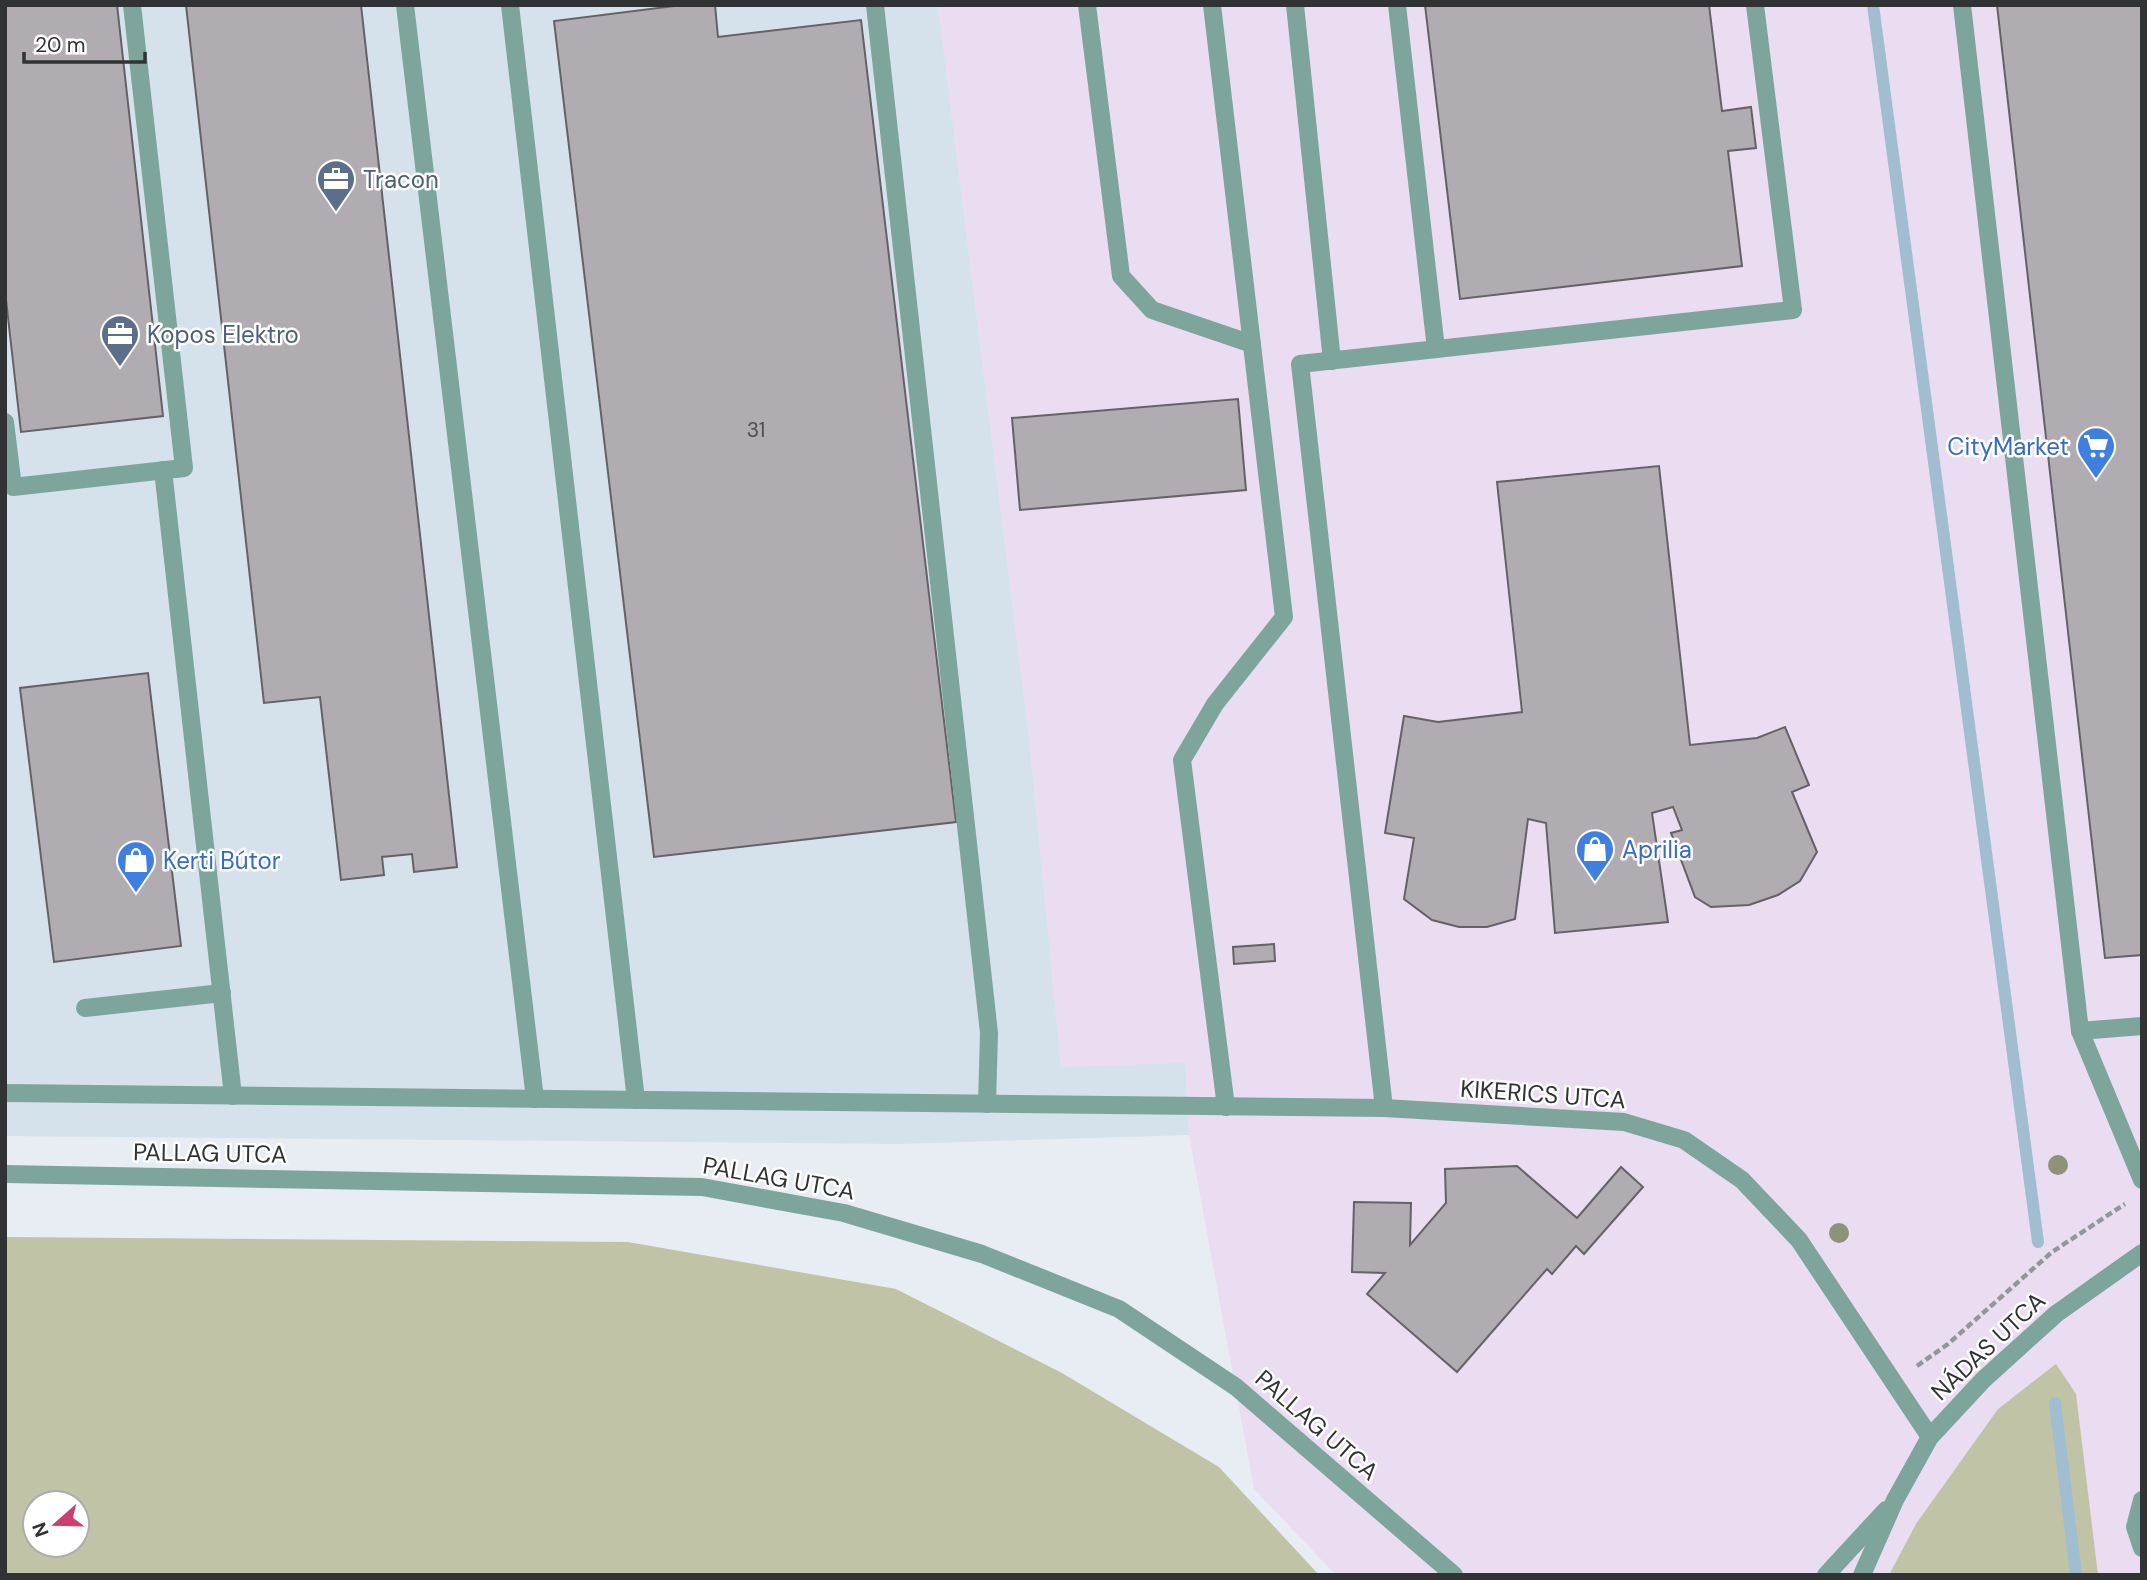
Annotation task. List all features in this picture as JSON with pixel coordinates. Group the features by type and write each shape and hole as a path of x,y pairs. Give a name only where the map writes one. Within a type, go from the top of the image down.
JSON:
{"street":[{"path":"5,422 13,487 184,468 132,5"},
{"path":"405,5 535,1099"},
{"path":"510,5 636,1100"},
{"path":"875,5 989,1033 987,1104"},
{"path":"1087,5 1121,276 1152,310 1252,344"},
{"path":"1212,5 1284,617 1215,704 1182,760 1226,1107"},
{"path":"1295,5 1332,361"},
{"path":"1397,5 1436,349"},
{"path":"5,1093 1384,1108 1300,364 1793,310 1755,5"},
{"path":"1962,5 2080,1031 2142,1180"},
{"path":"163,470 233,1096"},
{"path":"85,1008 222,993"},
{"path":"2080,1031 2142,1026"},
{"name":"KIKERICS UTCA","path":"1384,1108 1625,1122 1684,1140 1742,1180 1800,1240 1930,1437"},
{"name":"PALLAG UTCA","path":"5,1174 702,1187 844,1213 982,1254 1118,1309 1236,1387 1454,1575"},
{"name":"NÁDAS UTCA","path":"1862,1575 1895,1500 1930,1437 1983,1380 2056,1314 2142,1253"},
{"name":"NÁDAS UTCA","path":"1826,1575 1895,1500"},
{"path":"2142,1500 2135,1527 2142,1548"}],"path":[{"path":"1894,1384 1948,1344 2052,1252 2131,1200"}],"shaded area":[{"path":"5,5 938,5 1029,738 1061,1067 1185,1063 1189,1135 899,1144 5,1136"},
{"path":"938,5 2142,5 2142,1575 1336,1575 1254,1489 1189,1135 1185,1064 1061,1068 1029,738"}],"green space":[{"path":"5,1237 628,1242 896,1289 1062,1373 1219,1467 1319,1575 5,1575"},
{"path":"2056,1364 2076,1394 2098,1575 1889,1575 1916,1524 1998,1409"}],"building":[{"path":"5,5 117,5 163,416 21,432 5,291"},
{"path":"186,5 361,5 457,867 414,872 412,854 382,857 384,875 341,880 320,697 264,703"},
{"path":"682,5 715,5 718,37 861,20 956,822 654,857 554,21"},
{"path":"1425,5 1709,5 1722,111 1751,107 1756,148 1728,151 1742,266 1460,299"},
{"name":"CityMarket","path":"1997,5 2142,5 2142,955 2105,958"},
{"path":"1238,399 1246,490 1020,510 1012,418"},
{"path":"1659,466 1690,745 1757,738 1785,727 1809,785 1792,792 1817,852 1800,881 1778,895 1749,905 1711,907 1695,897 1671,833 1682,830 1673,807 1652,813 1668,922 1555,933 1546,823 1528,819 1515,919 1487,927 1459,927 1432,920 1404,899 1414,838 1385,833 1404,716 1438,722 1522,712 1497,482"},
{"path":"148,673 181,946 54,962 20,688"},
{"path":"1274,944 1275,961 1234,964 1233,947"},
{"path":"1517,1166 1577,1218 1621,1167 1643,1187 1584,1254 1576,1246 1552,1274 1547,1269 1457,1372 1367,1294 1385,1273 1352,1272 1354,1202 1411,1203 1410,1245 1446,1203 1445,1169"}],"waterway":[{"path":"1873,5 2038,1242"},
{"path":"2055,1403 2076,1575"}],"place":[{"name":"Tracon","path":"336,213"},
{"name":"Kopos Elektro","path":"120,368"},
{"name":"CityMarket","path":"2096,480"},
{"name":"Aprilia","path":"1595,883"},
{"name":"Kerti Bútor","path":"136,894"}]}
